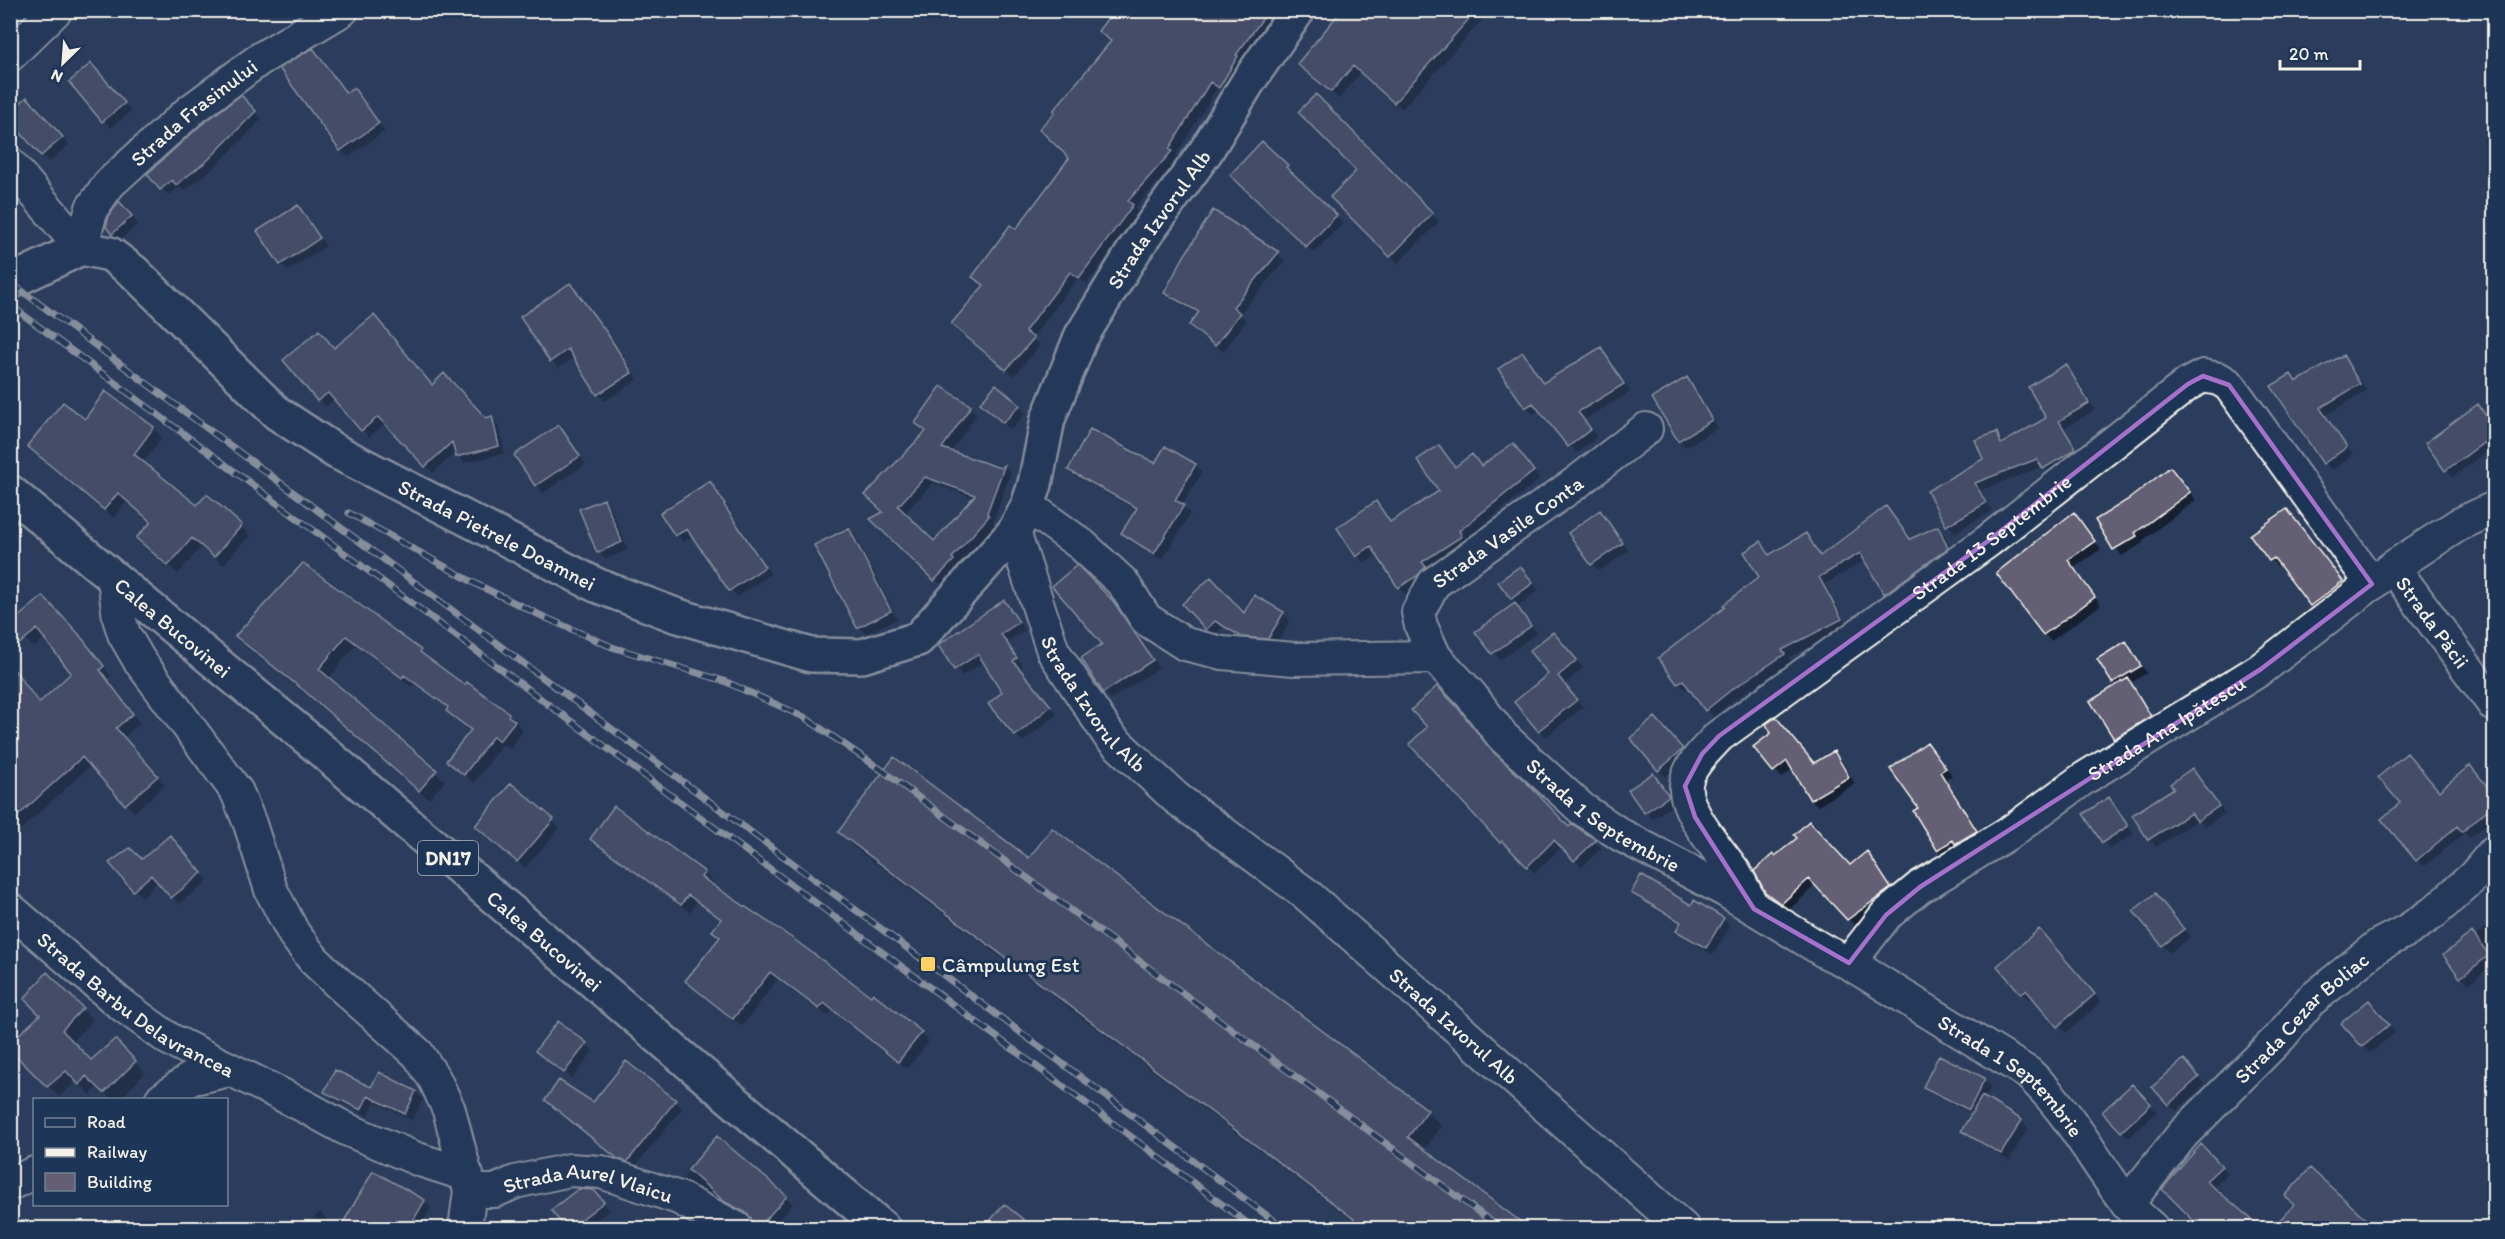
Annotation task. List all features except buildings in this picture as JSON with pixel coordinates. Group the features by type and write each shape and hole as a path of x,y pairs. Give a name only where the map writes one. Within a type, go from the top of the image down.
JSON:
{"main road":[{"name":"Strada Izvorul Alb","path":"1021,519 1035,484 1048,419 1081,337 1135,249 1206,151 1248,82 1298,10"},
{"path":"10,282 81,248"},
{"name":"Strada Pietrele Doamnei","path":"81,248 110,254 134,272 277,413 335,451 596,585 675,615 746,638 811,655 862,656 918,639 1021,519"},
{"name":"Calea Bucovinei","path":"10,492 313,743 872,1225"}],"street":[{"path":"10,55 56,10"},
{"name":"Strada Frasinului","path":"81,248 92,207 109,184 190,111 242,72 342,10"},
{"path":"10,164 81,248"},
{"name":"Strada 13 Septembrie","path":"1754,909 1735,874 1695,818 1688,798 1685,786 1702,754 1719,736 1951,569 2188,384 2203,376 2219,379 2229,384 2382,575"},
{"name":"Strada Vasile Conta","path":"1435,657 1421,627 1418,612 1434,583 1576,483 1646,429"},
{"name":"Strada Ana Ipătescu","path":"1849,963 1886,915 1920,887 2012,831 2083,779 2261,669 2382,575 2458,525 2494,508"},
{"path":"1021,519 1082,545 1123,583 1146,619 1185,644 1222,653 1294,659 1435,657"},
{"name":"Strada Izvorul Alb","path":"1021,519 1053,651 1110,737 1176,798 1306,894 1683,1228"},
{"name":"Strada Păcii","path":"2382,575 2494,705"},
{"path":"114,578 119,618 124,634 139,660 237,792 271,890 294,934 314,960 418,1054 435,1080 449,1110 468,1183"},
{"name":"Strada 1 Septembrie","path":"1435,657 1470,694 1503,737 1582,809 1621,835 1849,963 2028,1073 2038,1082 2065,1117 2127,1204 2152,1228"},
{"name":"Strada Cezar Boliac","path":"2127,1204 2183,1134 2250,1068 2310,1001 2379,945 2408,930 2433,913 2474,876 2494,852"},
{"name":"Strada Barbu Delavrancea","path":"10,909 83,974 145,1023 196,1054 373,1141 468,1183"},
{"path":"164,1098 190,1079 230,1070"},
{"name":"Strada Aurel Vlaicu","path":"465,1228 468,1183 495,1191 515,1182 570,1170 601,1172 679,1198 736,1228"},
{"path":"10,1184 33,1173"}],"highlighted area":[{"path":"2203,376 2229,385 2372,584 2261,669 1920,887 1886,915 1849,963 1754,909 1695,817 1685,786 1702,754 1719,736 1988,541 2188,384"}],"railway":[{"path":"10,282 1284,1228"},
{"path":"10,305 1254,1228"},
{"path":"349,513 478,585 544,617 612,647 724,681 804,717 883,771 1500,1228"}],"place":[{"name":"Câmpulung Est","path":"928,964"}]}
